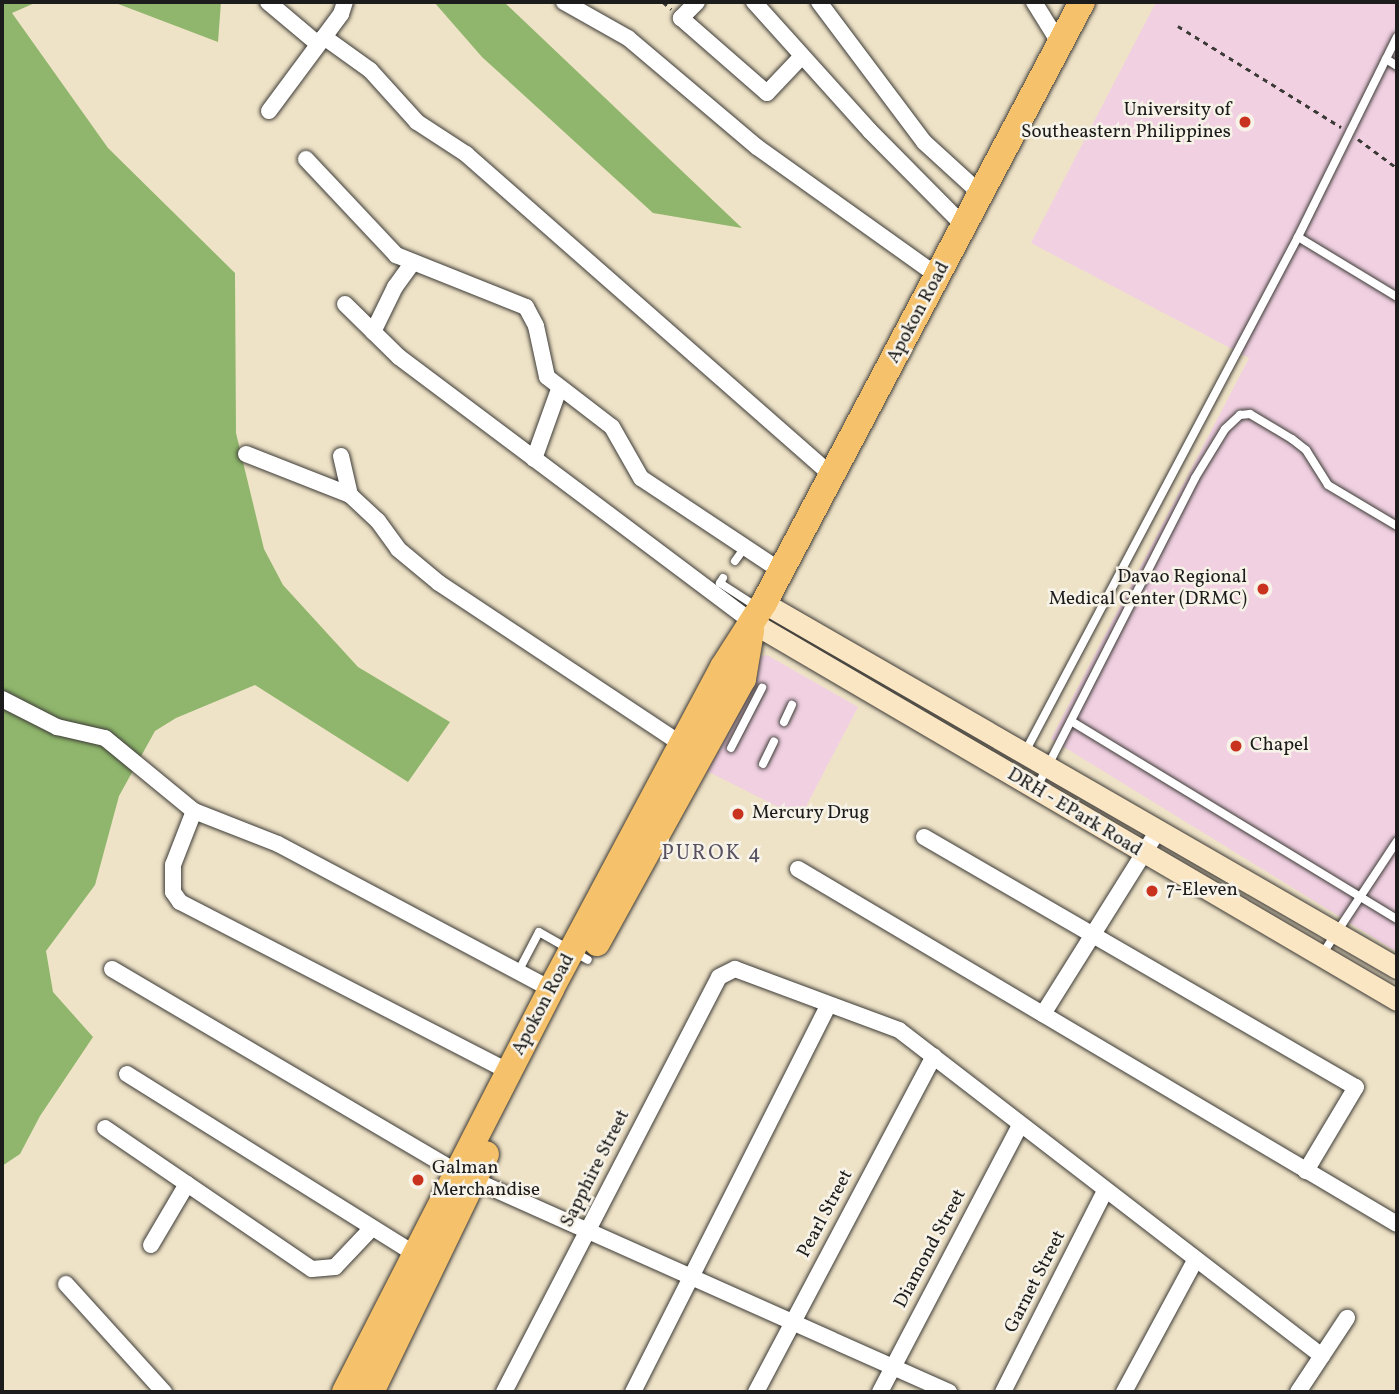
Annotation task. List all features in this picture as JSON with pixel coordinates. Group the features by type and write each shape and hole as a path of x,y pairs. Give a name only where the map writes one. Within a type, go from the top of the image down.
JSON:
{"highway":[{"name":"Apokon Road","path":"371,1392 424,1260 580,956 683,745 723,667 759,612 1083,2"},
{"name":"Apokon Road","path":"465,1176 509,1072 551,989 580,956 743,679 759,612"},
{"name":"Apokon Road","path":"345,1392 424,1260"}],"main road":[{"name":"DRH - EPark Road","path":"759,612 1024,755 1397,968"},
{"name":"DRH - EPark Road","path":"759,612 1144,855 1324,953 1397,1000"}],"street":[{"path":"268,2 321,41 370,70 417,122 466,154 832,475"},
{"path":"269,111 321,41 345,2"},
{"path":"564,2 628,38 757,147 938,276"},
{"path":"697,2 681,18 767,93 801,57"},
{"path":"754,2 801,57 965,227"},
{"path":"819,2 924,142 982,195"},
{"path":"1034,2 1060,44"},
{"path":"306,159 381,242 412,264 526,307 536,326 547,377 559,389 612,427 635,468 652,486 740,554 781,571"},
{"path":"373,332 395,286 412,264"},
{"path":"345,304 373,332 534,459 759,612"},
{"path":"534,459 559,389"},
{"path":"246,454 350,495 423,571 683,745"},
{"path":"341,456 350,495"},
{"path":"2,699 57,727 105,738 194,811 278,844 551,989"},
{"path":"194,811 173,865 173,892 180,902 509,1072"},
{"path":"1043,1014 1157,832"},
{"path":"924,837 1356,1087 1306,1171"},
{"path":"798,869 1397,1224"},
{"path":"112,969 465,1176 948,1392"},
{"name":"Sapphire Street","path":"504,1392 719,977 729,970 748,972 828,1006"},
{"path":"633,1392 828,1006 879,1020 934,1056 1105,1191 1322,1356"},
{"name":"Pearl Street","path":"756,1392 934,1056"},
{"path":"127,1074 370,1230 424,1260"},
{"name":"Diamond Street","path":"880,1392 1020,1125"},
{"path":"105,1128 319,1272 335,1267 370,1230"},
{"path":"151,1245 187,1184"},
{"name":"Garnet Street","path":"1003,1392 1105,1191"},
{"path":"1124,1392 1196,1259"},
{"path":"66,1284 164,1392"},
{"path":"1298,1392 1347,1318"}],"lane":[{"path":"1024,755 1298,237 1397,37"},
{"path":"1385,59 1397,66"},
{"path":"1298,237 1397,297"},
{"path":"1036,789 1195,478 1225,429 1240,415 1250,415 1292,439 1306,450 1328,485 1397,526"},
{"path":"723,578 720,583 759,612"},
{"path":"731,748 762,688"},
{"path":"784,722 792,705"},
{"path":"1071,721 1397,919"},
{"path":"763,764 775,741"},
{"path":"1324,953 1397,841"},
{"path":"519,972 539,932 580,956"}],"path":[{"path":"1178,26 1349,132 1397,168"}],"shaded area":[{"path":"1156,2 1397,2 1397,952 1051,739 1249,358 1031,243"},
{"path":"767,655 858,707 800,818 693,764 746,662"}],"green space":[{"path":"4,2 37,2 12,13 108,148 235,273 236,433 264,549 283,585 358,667 450,722 408,782 255,685 176,718 155,731 119,796 95,885 46,951 53,992 93,1037 40,1116 20,1154 2,1166"},
{"path":"113,2 221,2 218,42"},
{"path":"434,2 504,2 742,228 653,213 482,57"}],"place":[{"name":"University of Southeastern Philippines","path":"1245,122"},
{"name":"Davao Regional Medical Center (DRMC)","path":"1263,589"},
{"name":"Chapel","path":"1236,746"},
{"name":"Mercury Drug","path":"738,814"},
{"name":"7-Eleven","path":"1152,891"},
{"name":"Galman Merchandise","path":"418,1180"}],"district":[{"name":"PUROK 4","path":"712,854"}]}
